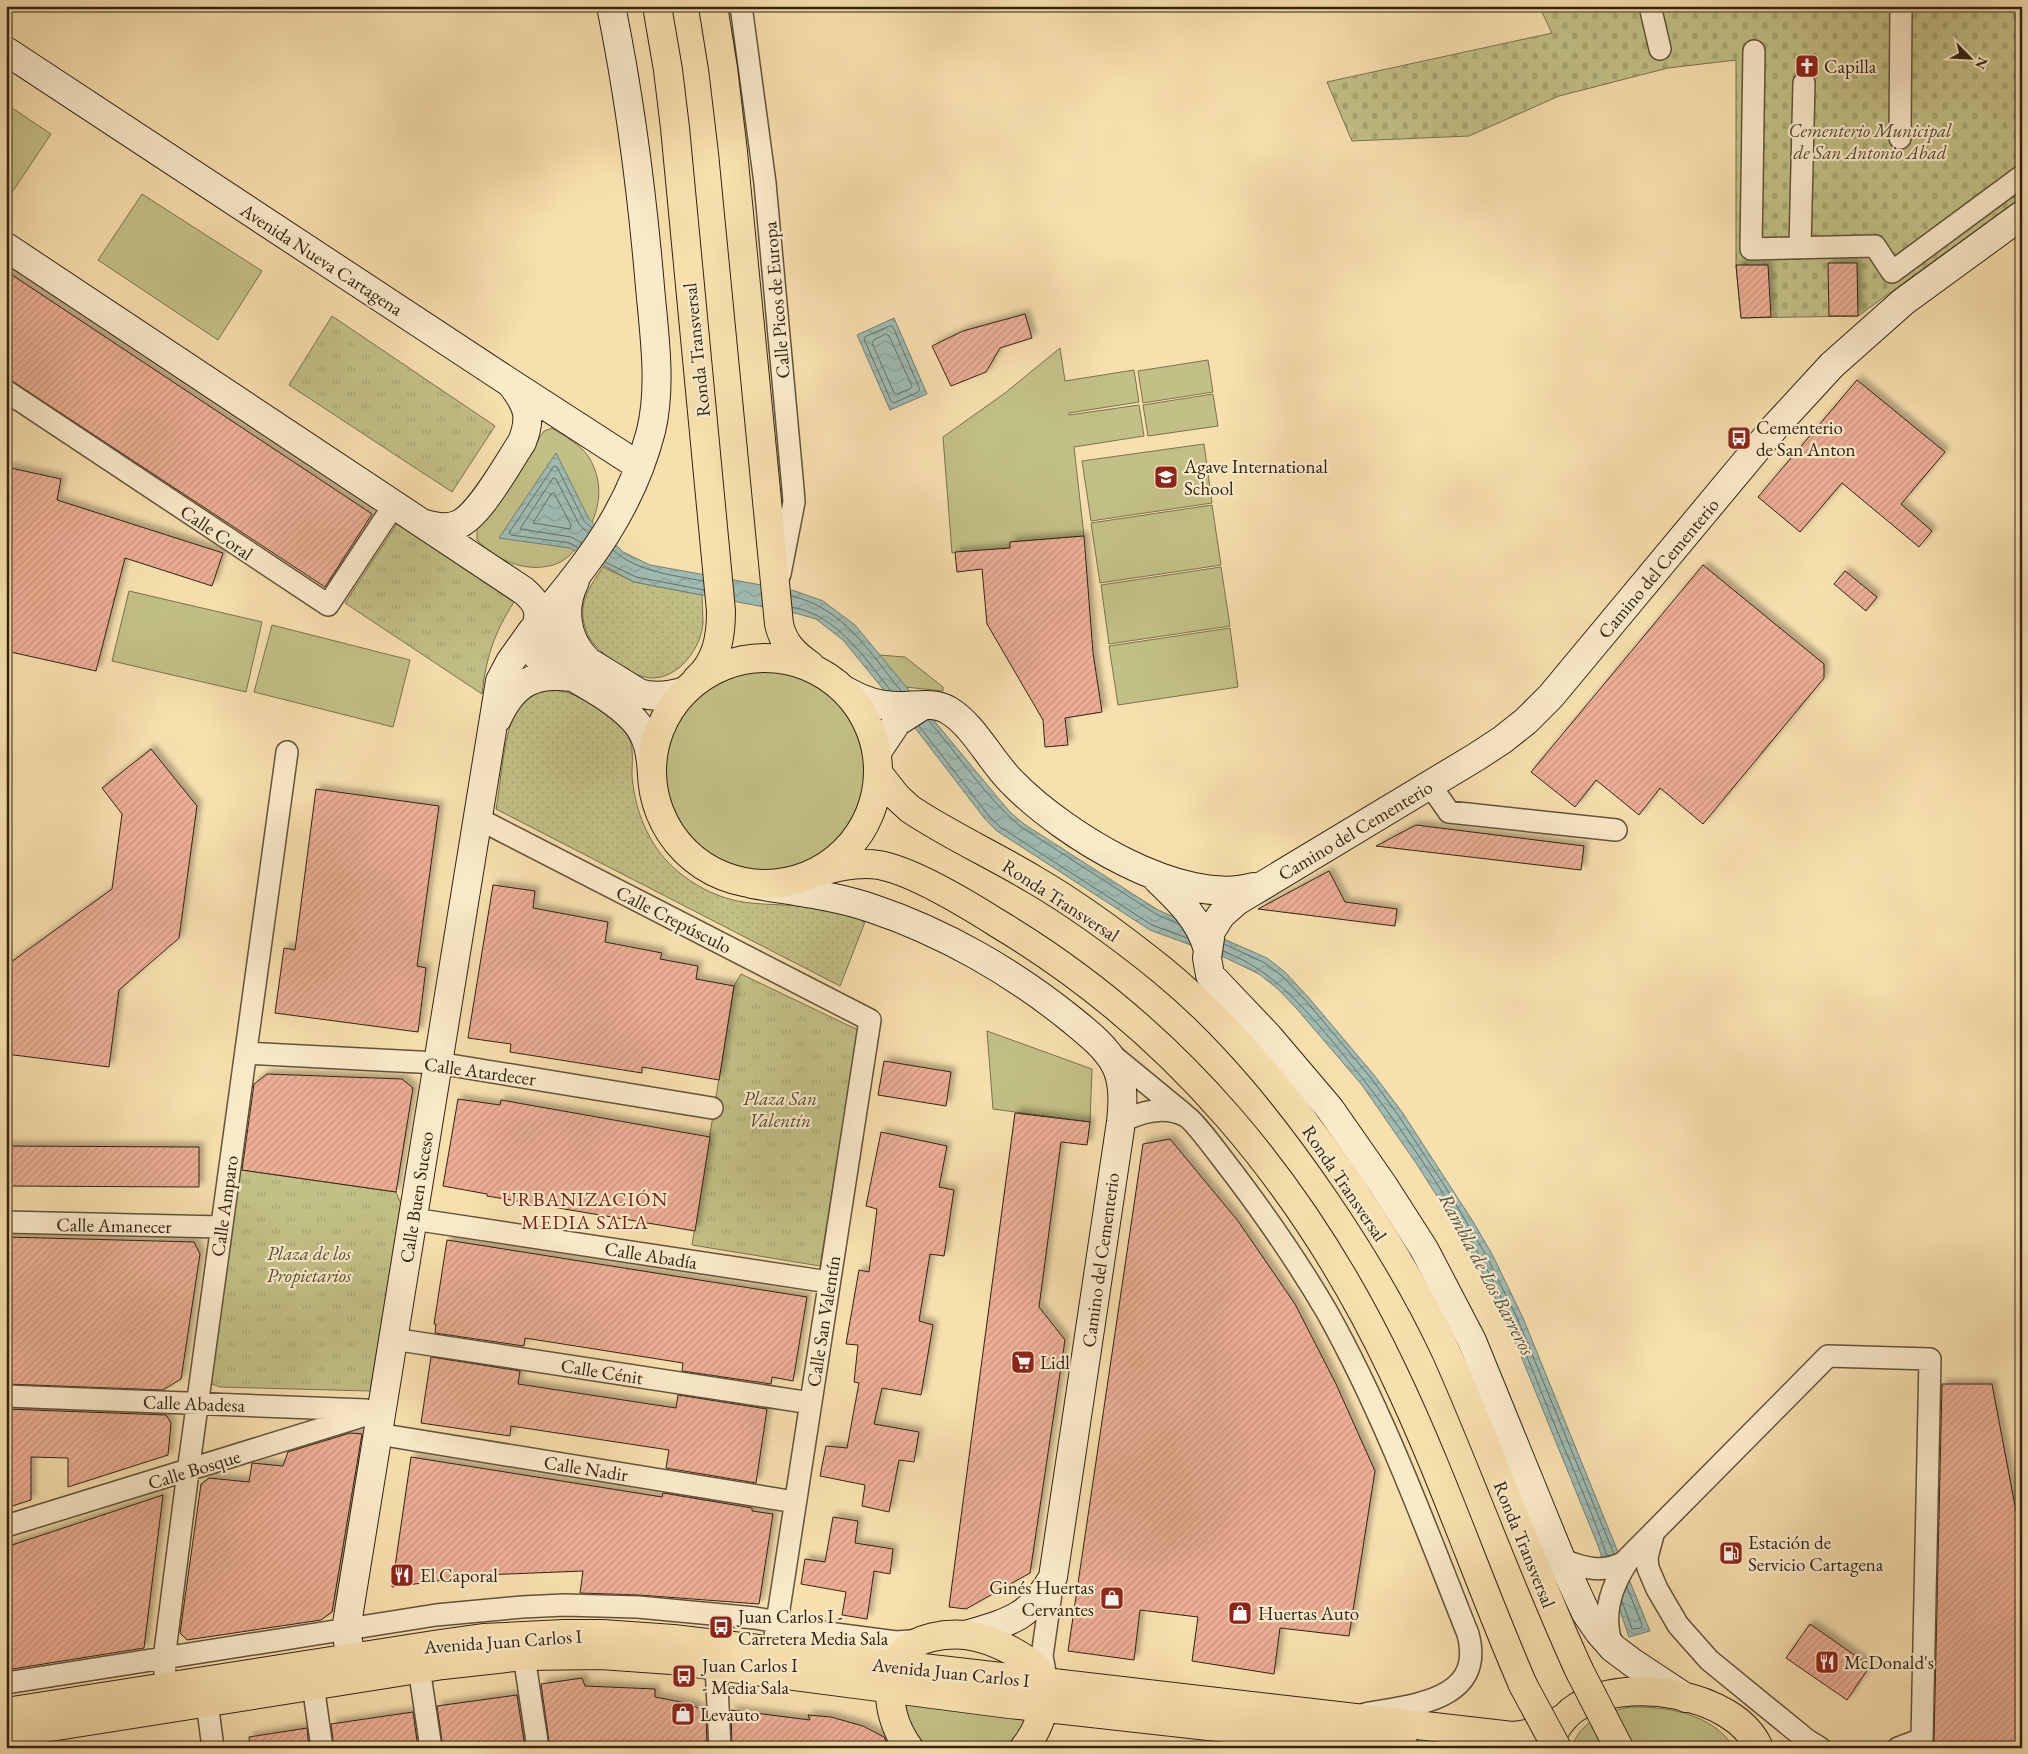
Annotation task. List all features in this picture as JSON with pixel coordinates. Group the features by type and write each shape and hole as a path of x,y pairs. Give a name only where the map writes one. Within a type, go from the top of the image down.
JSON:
{"main road":[{"path":"490,737 500,681 510,662 534,627 598,548 614,522 639,466 651,430 655,409 654,328 635,141 611,6"},
{"name":"Ronda Transversal","path":"656,6 668,70 674,118 721,611 720,636 716,653 706,670 671,708 663,722 653,754 653,788 661,817 678,845 712,872 725,878 752,884 789,882 816,873"},
{"path":"713,6 733,152 779,624 785,642 800,659 837,683 862,711 869,724 878,763 875,798 868,818 859,835 835,860 816,873"},
{"name":"Avenida Nueva Cartagena","path":"6,51 639,466"},
{"name":"Camino del Cementerio","path":"1208,950 1211,931 1221,915 1237,901 1502,740 1526,720 1551,696 1774,428 1832,365 1903,302 2022,215"},
{"path":"6,247 531,597 539,611 530,645 536,656 647,696 664,696 688,688 704,676 723,666 753,658 785,659 815,669"},
{"path":"421,523 430,526 448,527 467,520 480,505 522,442 527,431 527,410 524,401 512,384"},
{"path":"580,571 570,591 567,620 582,671 614,703 634,719 646,740 652,774"},
{"path":"490,737 498,717 509,698 528,682 540,676 582,671"},
{"path":"846,691 880,705 940,707 954,714 974,735 1012,783 1037,806 1090,843 1150,873 1206,890 1229,892 1265,884"},
{"path":"878,763 897,722 922,706"},
{"name":"Calle Buen Suceso","path":"351,1658 346,1630 490,737"},
{"name":"Ronda Transversal","path":"878,763 897,797 910,809 1034,879 1100,922 1135,948 1196,1001 1254,1060 1286,1098 1333,1161 1370,1217 1399,1264 1432,1324 1474,1417 1535,1570 1578,1670 1619,1748"},
{"path":"816,873 848,866 882,866 921,881 1006,928 1072,971 1130,1017 1184,1067 1234,1122 1312,1228 1360,1307 1393,1372 1432,1461 1523,1685 1557,1748"},
{"path":"1150,873 1188,910 1200,928 1208,950 1207,968 1210,976 1268,1036 1330,1109 1383,1185 1424,1249 1472,1341 1561,1559 1586,1613 1598,1632 1613,1648 1686,1698"},
{"name":"Camino del Cementerio","path":"752,884 864,906 932,933 1013,978 1056,1007 1103,1047 1115,1064 1121,1083 1121,1122 1053,1577 1042,1596 1022,1614 966,1635"},
{"name":"Avenida Juan Carlos I","path":"6,1712 483,1638 564,1634 655,1637 772,1662 1046,1696 1405,1748"},
{"path":"906,1743 897,1728 892,1712 892,1678 902,1652 923,1640 966,1635 992,1642 1019,1655 1040,1672 1046,1696 1036,1731 1024,1748"},
{"name":"Avenida Juan Carlos I","path":"6,1734 420,1668 524,1656 609,1655 716,1666 772,1662"},
{"path":"772,1662 822,1698 865,1704 888,1720 906,1743"},
{"name":"Avenida Juan Carlos I","path":"1046,1696 1349,1718 1512,1736 1537,1732 1551,1726 1581,1704 1611,1693 1646,1691 1707,1704 1729,1715 1758,1743"},
{"path":"1548,1748 1554,1731 1565,1717"}],"street":[{"name":"Calle Picos de Europa","path":"741,6 765,183 794,502 776,594"},
{"path":"1650,6 1660,49"},
{"path":"1900,138 1901,6"},
{"path":"1754,51 1752,248 1875,246 1892,272 2022,176"},
{"path":"1800,248 1804,83"},
{"name":"Calle Coral","path":"6,391 328,605 394,505"},
{"name":"Calle Amparo","path":"166,1687 164,1659 188,1472 287,752"},
{"path":"1430,785 1448,812 1616,830"},
{"name":"Calle Crepúsculo","path":"477,818 870,1020"},
{"name":"Calle San Valentín","path":"772,1662 810,1403 870,1020"},
{"path":"1103,1047 1187,1116 1259,1207 1303,1273 1328,1314 1364,1386 1403,1474 1470,1643 1471,1652 1468,1667 1460,1682 1447,1693 1434,1700 1349,1718"},
{"name":"Calle Atardecer","path":"246,1053 438,1063 712,1108"},
{"path":"1121,1122 1136,1114 1152,1110 1187,1116"},
{"name":"Calle Abadía","path":"413,1219 829,1282"},
{"name":"Calle Amanecer","path":"6,1222 221,1227"},
{"name":"Calle Cénit","path":"393,1339 810,1403"},
{"path":"1613,1648 1608,1631 1607,1616 1612,1589 1621,1563 1653,1534 1828,1356 1930,1359 1922,1739 1898,1748"},
{"name":"Calle Abadesa","path":"6,1396 197,1403 380,1422"},
{"name":"Calle Bosque","path":"6,1526 188,1472 380,1422"},
{"name":"Calle Nadir","path":"380,1422 795,1502"},
{"path":"1653,1534 1647,1557 1648,1568 1657,1589 1678,1625 1709,1660 1807,1740 1820,1748"},
{"path":"1561,1559 1585,1568 1621,1563"},
{"name":"Camino del Cementerio","path":"1046,1696 1042,1656 1053,1577"},
{"name":"Avenida Juan Carlos I","path":"6,1683 480,1610 564,1605 638,1607 755,1618 777,1622 797,1629 896,1642 923,1640"},
{"path":"524,1656 538,1748"},
{"path":"716,1666 720,1748"},
{"path":"420,1668 430,1748"},
{"path":"313,1685 322,1748"},
{"path":"207,1702 213,1748"}],"green space":[{"name":"Cementerio Municipal de San Antonio Abad","path":"1539,6 2022,6 2022,197 1858,316 1741,318 1736,265 1736,60 1668,68 1559,96 1469,136 1352,141 1327,82 1552,33"},
{"path":"6,104 51,134 7,200 6,200"},
{"path":"142,194 262,271 218,340 98,260"},
{"path":"332,316 495,426 452,492 289,385"},
{"path":"1060,348 1065,381 1134,370 1139,402 1069,413 1069,415 1139,405 1144,436 1074,447 1084,536 1010,542 1010,548 952,553 943,437 1005,393"},
{"path":"1208,360 1213,392 1143,403 1138,371"},
{"path":"1213,394 1218,426 1148,436 1143,405"},
{"path":"552,428 585,452 594,467 599,490 596,512 586,534 568,557 553,565 542,567 522,566 502,559 485,547 477,540 477,529 544,431"},
{"path":"1204,444 1212,503 1091,521 1082,461"},
{"path":"1212,505 1221,565 1100,583 1091,523"},
{"path":"397,524 514,602 501,624 492,646 482,694 345,603"},
{"path":"603,567 634,582 702,595 702,632 687,660 671,673 661,677 643,677 625,669 607,657 589,637 583,618 584,601"},
{"path":"1221,567 1230,626 1109,644 1101,585"},
{"path":"129,591 262,622 246,692 112,661"},
{"path":"272,625 410,660 393,727 254,692"},
{"path":"1230,628 1238,687 1118,705 1109,646"},
{"path":"879,655 905,657 943,687 943,691 905,687"},
{"path":"765,659 787,661 818,672 845,692 865,719 876,750 878,772 876,794 865,825 845,852 818,872 787,883 765,885 743,883 712,872 685,852 665,825 654,794 652,772 654,750 665,719 685,692 712,672 743,661"},
{"path":"546,690 575,695 601,709 622,726 632,747 632,775 635,798 646,830 665,859 683,876 704,889 727,898 751,903 824,908 838,911 865,922 840,986 496,809 506,741 514,715 524,701"},
{"name":"Plaza San Valentín","path":"741,974 858,1030 820,1266 692,1245 734,986"},
{"path":"987,1031 1092,1069 1090,1122 993,1109"},
{"name":"Plaza de los Propietarios","path":"241,1170 396,1192 401,1204 370,1391 220,1387 209,1383"},
{"path":"890,1700 1044,1708 1024,1748 909,1748"},
{"path":"1630,1707 1659,1708 1688,1714 1714,1727 1725,1736 1734,1748 1571,1748 1581,1731 1594,1719"}],"water":[{"path":"894,318 927,394 890,410 857,335"},
{"name":"Rambla de Los Barreros","path":"556,453 589,519 623,552 650,565 795,591 823,601 855,625 998,798 1024,824 1158,910 1267,958 1285,972 1374,1075 1402,1112 1492,1254 1523,1318 1650,1631 1629,1637 1597,1543 1508,1324 1477,1262 1416,1163 1362,1085 1297,1009 1278,989 1259,974 1226,958 1150,930 997,831 985,819 919,733 843,640 816,619 795,613 634,582 570,548 499,538"}],"building":[{"path":"1828,263 1857,263 1858,316 1829,316"},
{"path":"1736,265 1768,265 1771,317 1741,318"},
{"path":"6,271 372,514 325,587 6,377"},
{"path":"1025,314 1032,338 1000,348 986,372 951,386 932,346 963,331"},
{"path":"1857,380 1945,452 1901,504 1932,531 1919,547 1842,483 1800,532 1758,497"},
{"path":"6,467 61,479 57,500 223,553 212,586 125,558 96,671 6,651"},
{"path":"1084,536 1093,653 1102,712 1065,718 1068,745 1045,747 1043,720 987,624 982,569 957,572 955,552 1010,548 1010,542"},
{"path":"1703,565 1824,664 1824,678 1703,824 1660,788 1639,815 1596,780 1575,807 1531,772"},
{"path":"1845,571 1877,597 1866,611 1834,584"},
{"path":"151,749 197,806 179,938 119,990 109,1067 6,1054 6,997 11,962 112,889 122,814 102,788"},
{"path":"316,789 439,806 417,966 426,968 418,1032 275,1013 284,948 295,950"},
{"path":"1416,825 1584,846 1581,870 1376,846"},
{"path":"1329,871 1345,902 1397,909 1395,926 1258,909"},
{"path":"493,885 535,891 533,908 608,922 605,942 662,953 660,959 698,966 696,979 734,986 719,1080 642,1067 642,1073 510,1052 511,1044 468,1038"},
{"path":"884,1061 951,1072 946,1106 878,1095"},
{"path":"267,1074 402,1079 413,1088 396,1192 242,1170 254,1084"},
{"path":"458,1099 500,1105 501,1100 710,1137 695,1231 487,1196 487,1194 443,1186"},
{"path":"1015,1113 1090,1122 1087,1145 1061,1142 1039,1307 1065,1340 1030,1573 966,1609 949,1607"},
{"path":"881,1132 947,1146 939,1187 954,1190 944,1256 930,1254 919,1321 933,1325 921,1395 882,1388 874,1424 919,1432 914,1462 899,1460 889,1512 862,1506 865,1485 820,1476 826,1446 847,1448 859,1383 854,1382 858,1345 846,1344 859,1270 869,1272 877,1209 866,1206"},
{"path":"1170,1139 1238,1221 1295,1304 1336,1384 1375,1471 1349,1636 1280,1628 1274,1674 1192,1661 1198,1617 1140,1610 1134,1660 1068,1651 1143,1144"},
{"path":"6,1146 199,1147 199,1187 6,1186"},
{"path":"6,1237 194,1242 200,1254 181,1379 163,1390 6,1384"},
{"path":"447,1240 807,1297 793,1381 772,1377 771,1384 682,1371 683,1363 525,1338 524,1346 435,1333 436,1324 434,1324"},
{"path":"431,1357 520,1371 518,1384 676,1408 678,1395 767,1409 756,1483 666,1468 669,1450 511,1426 510,1436 421,1423"},
{"path":"1942,1384 1992,1384 2022,1543 2022,1748 1932,1748 1934,1739"},
{"path":"6,1409 166,1415 171,1423 168,1455 68,1487 68,1458 31,1457 31,1500 6,1508"},
{"path":"350,1433 362,1434 332,1612 321,1620 187,1640 180,1633 201,1484 209,1478 249,1482 252,1463 283,1466 288,1452"},
{"path":"411,1457 662,1497 663,1493 752,1508 752,1511 773,1514 759,1604 639,1595 580,1593 583,1571 483,1575 392,1587"},
{"path":"163,1495 144,1648 6,1670 6,1547"},
{"path":"833,1517 858,1521 855,1543 893,1549 890,1574 874,1571 867,1619 842,1615 846,1592 801,1584 805,1559 825,1562"},
{"path":"1810,1624 1870,1666 1847,1700 1786,1658"},
{"path":"582,1678 585,1686 655,1689 655,1697 691,1704 706,1713 707,1748 550,1748 541,1684"},
{"path":"517,1695 525,1748 443,1748 437,1706"},
{"path":"731,1710 810,1720 808,1715 831,1717 863,1726 884,1737 890,1748 732,1748"},
{"path":"413,1712 418,1748 334,1748 331,1724"},
{"path":"307,1728 309,1748 250,1748 249,1737"}],"place":[{"name":"Capilla","path":"1807,66"},
{"name":"Cementerio de San Anton","path":"1739,438"},
{"name":"Agave International School","path":"1166,477"},
{"name":"Lidl","path":"1023,1362"},
{"name":"Estación de Servicio Cartagena","path":"1731,1553"},
{"name":"El Caporal","path":"402,1575"},
{"name":"Ginés Huertas Cervantes","path":"1112,1598"},
{"name":"Huertas Auto","path":"1240,1613"},
{"name":"Juan Carlos I - Carretera Media Sala","path":"721,1627"},
{"name":"McDonald's","path":"1827,1662"},
{"name":"Juan Carlos I - Media Sala","path":"684,1676"},
{"name":"Levauto","path":"683,1714"}],"district":[{"name":"URBANIZACIÓN MEDIA SALA","path":"585,1210"}]}
